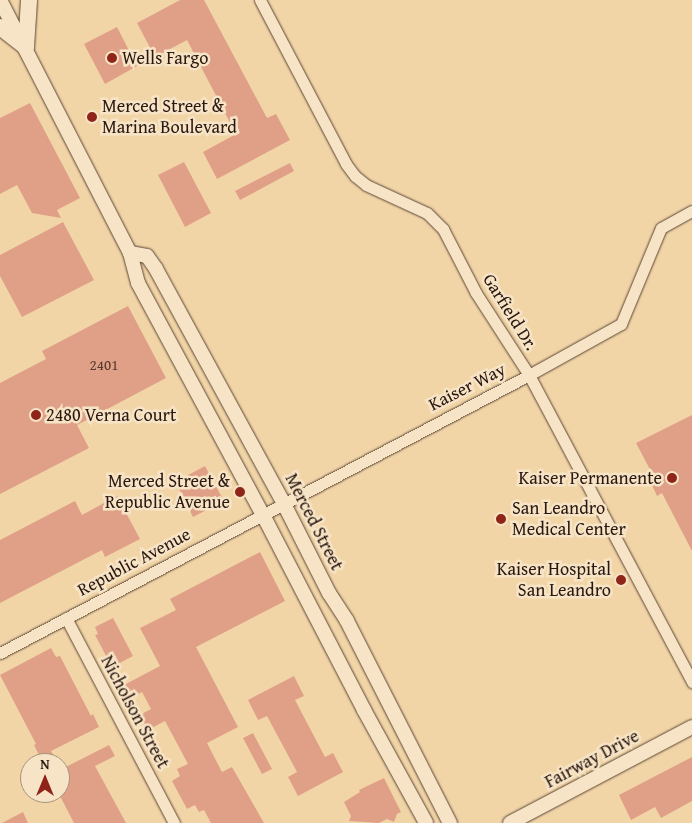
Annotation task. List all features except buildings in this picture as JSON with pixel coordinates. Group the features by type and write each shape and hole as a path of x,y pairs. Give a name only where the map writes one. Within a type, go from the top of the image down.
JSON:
{"main road":[{"path":"26,47 29,0"},
{"path":"0,27 26,47"}],"street":[{"path":"0,0 26,47 130,253 138,283 263,514 364,710 426,823"},
{"name":"Garfield Dr.","path":"260,0 346,164 366,185 427,213 443,229 476,293 529,375 692,682"},
{"name":"Kaiser Way","path":"284,504 529,375 621,324 661,228 692,211"},
{"name":"Merced Street","path":"130,253 148,256 156,269 284,504 450,823"},
{"name":"Republic Avenue","path":"0,653 284,504"},
{"name":"Nicholson Street","path":"66,618 174,823"},
{"name":"Fairway Drive","path":"510,823 692,727"}],"place":[{"name":"Wells Fargo","path":"112,58"},
{"name":"Merced Street & Marina Boulevard","path":"92,117"},
{"name":"2480 Verna Court","path":"36,415"},
{"name":"Kaiser Permanente","path":"672,478"},
{"name":"Merced Street & Republic Avenue","path":"240,492"},
{"name":"San Leandro Medical Center","path":"501,519"},
{"name":"Kaiser Hospital San Leandro","path":"621,580"}]}
